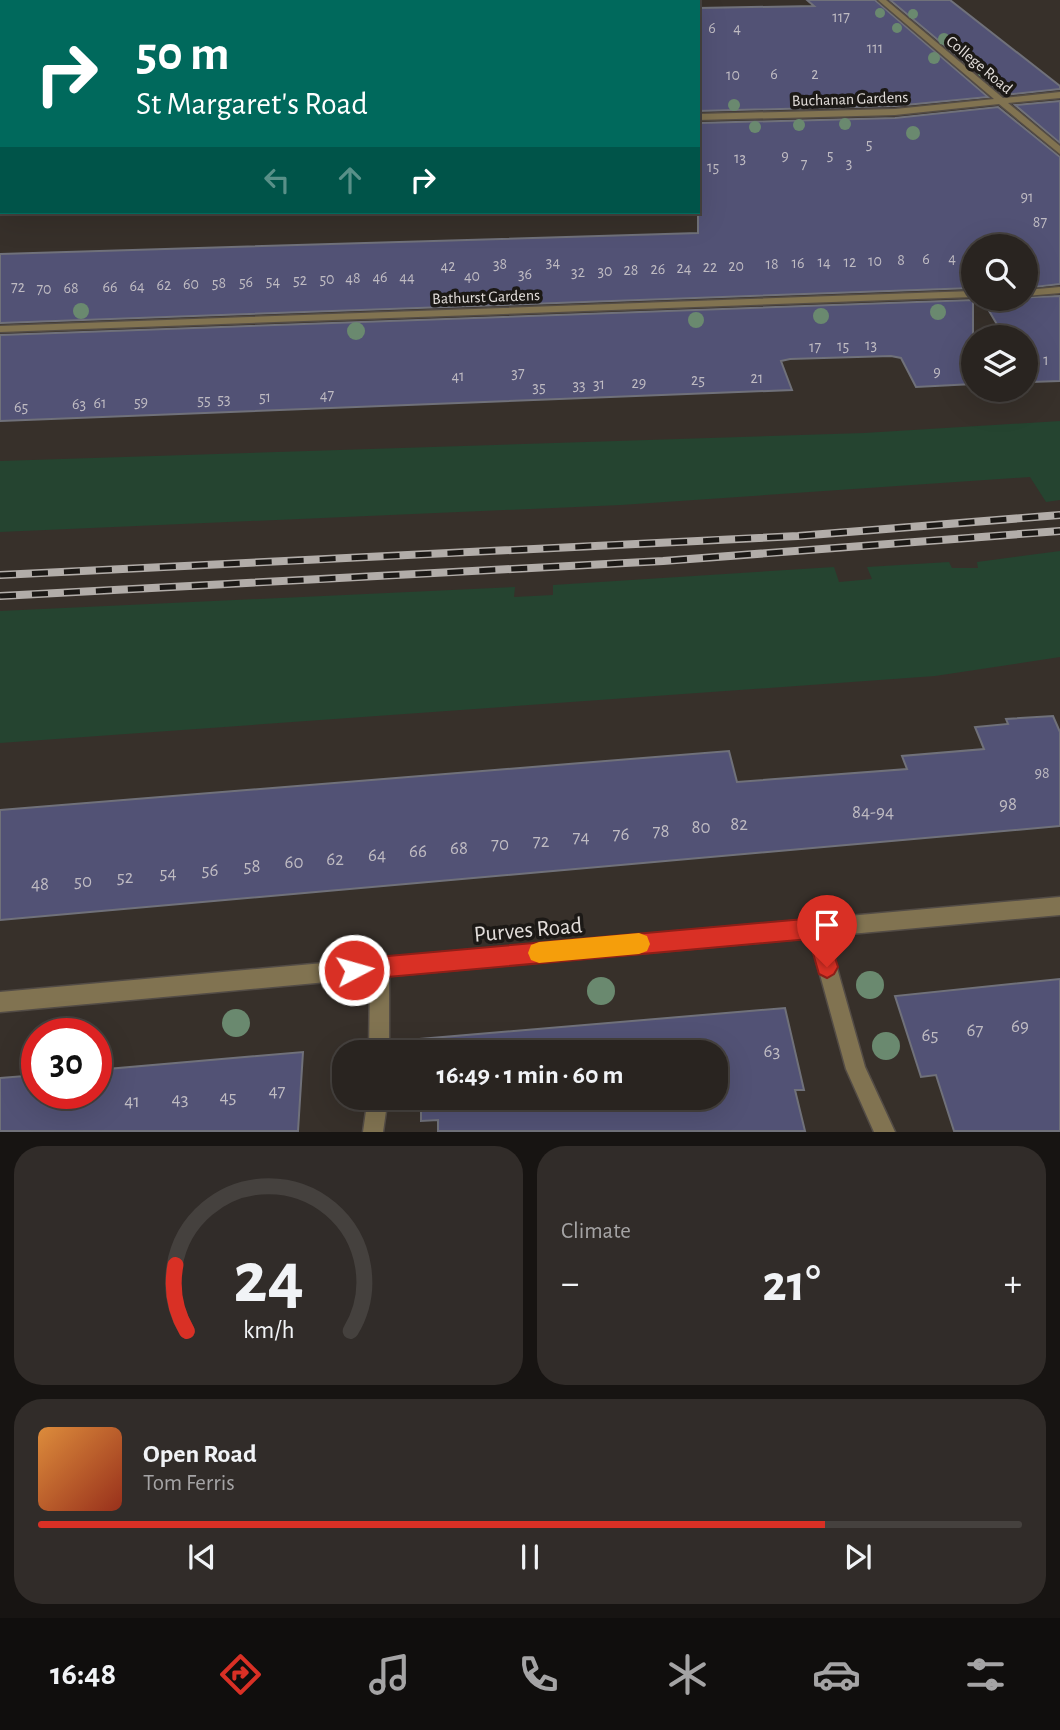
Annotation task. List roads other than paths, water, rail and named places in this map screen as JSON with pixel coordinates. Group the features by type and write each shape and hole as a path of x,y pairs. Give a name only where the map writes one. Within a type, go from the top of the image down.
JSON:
{"street":[{"name":"College Road","path":"882,0 1060,151"},
{"name":"Buchanan Gardens","path":"700,117 895,112 1060,94"},
{"path":"1038,292 1060,290"},
{"name":"Bathurst Gardens","path":"0,329 961,295"},
{"name":"Purves Road","path":"0,1002 1060,906"},
{"path":"816,928 856,1069 885,1132"},
{"path":"379,1040 380,967"},
{"path":"373,1132 376,1110"}],"railway":[{"path":"0,575 798,536 1060,515"},
{"path":"0,596 663,561 1060,531"}]}
